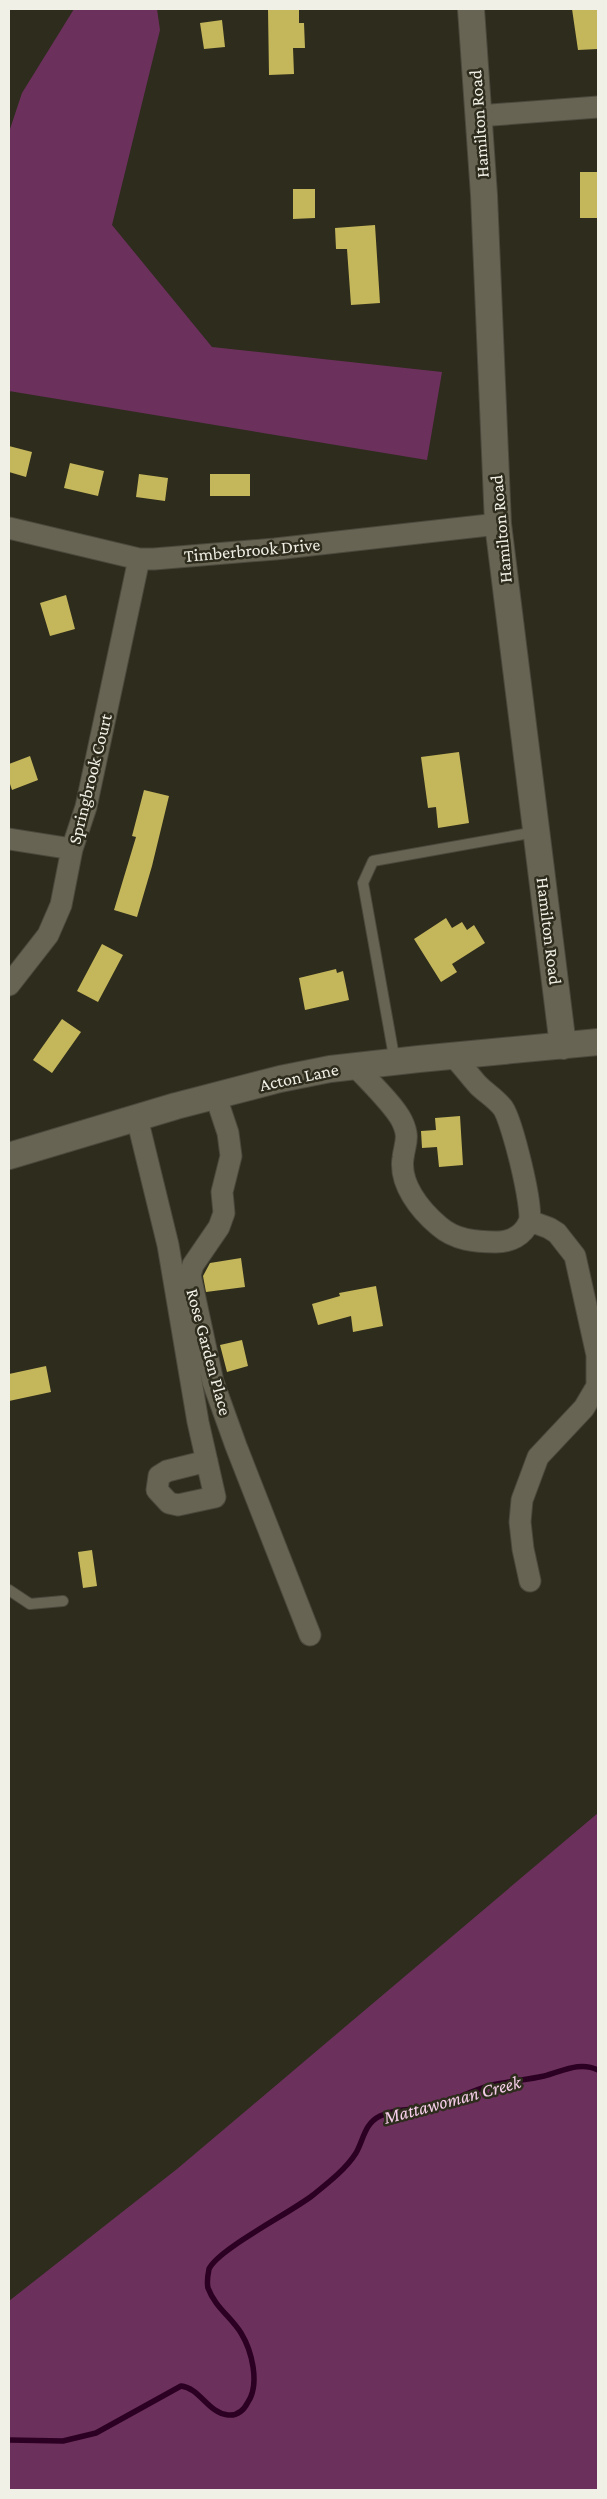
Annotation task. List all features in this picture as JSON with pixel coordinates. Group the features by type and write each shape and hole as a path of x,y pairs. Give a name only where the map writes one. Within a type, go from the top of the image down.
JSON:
{"street":[{"name":"Hamilton Road","path":"471,9 484,195 498,524 563,1046"},
{"path":"478,116 598,107"},
{"name":"Timberbrook Drive","path":"9,528 139,559 275,549 498,524"},
{"name":"Springbrook Court","path":"9,985 48,935 61,905 72,849 86,807 139,559"},
{"path":"9,839 72,849"},
{"name":"Acton Lane","path":"9,1156 137,1118 280,1079 355,1066 598,1042"},
{"path":"355,1066 402,1120 408,1140 403,1158 404,1174 412,1195 423,1211 440,1227 473,1242 506,1242 518,1237 530,1221 529,1203 512,1126 503,1108 478,1085 453,1056"},
{"name":"Rose Garden Place","path":"216,1097 228,1133 231,1156 222,1192 224,1213 219,1227 192,1265 190,1275 213,1382 310,1635"},
{"path":"137,1118 168,1244 198,1422 207,1461"},
{"path":"530,1221 550,1228 557,1233 575,1256 597,1355 597,1386 591,1415 538,1457 522,1500 520,1522 523,1549 530,1581"}],"lane":[{"path":"395,1062 362,883 374,861 536,831"},
{"path":"9,1590 30,1604 63,1601"}],"shaded area":[{"path":"74,9 157,9 160,30 112,225 212,347 442,372 427,460 9,391 9,132 22,93"},
{"path":"598,1813 598,2490 9,2490 9,2301 177,2169"}],"building":[{"path":"268,9 299,9 299,23 304,23 305,48 293,48 294,74 269,75"},
{"path":"572,9 598,9 598,49 578,50"},
{"path":"222,20 225,47 204,49 200,23"},
{"path":"580,172 598,172 598,218 580,218"},
{"path":"293,189 315,189 315,218 293,219"},
{"path":"375,225 380,303 351,305 347,249 336,249 335,228"},
{"path":"9,446 32,452 26,477 9,472"},
{"path":"70,463 104,471 98,496 64,488"},
{"path":"139,474 168,478 165,501 136,497"},
{"path":"210,474 250,474 250,496 210,496"},
{"path":"66,595 75,629 50,636 40,603"},
{"path":"459,752 469,823 438,828 436,807 428,808 421,757"},
{"path":"30,756 38,780 12,790 9,781 9,764"},
{"path":"144,790 169,796 137,917 114,910 136,837 132,836"},
{"path":"446,918 452,928 462,922 467,930 474,925 485,943 452,964 457,972 441,982 414,939"},
{"path":"102,944 123,955 98,1002 77,991"},
{"path":"336,969 337,973 343,971 349,1000 305,1010 299,978"},
{"path":"62,1019 81,1032 52,1073 33,1060"},
{"path":"460,1116 463,1165 439,1167 437,1147 422,1148 421,1131 436,1130 435,1118"},
{"path":"241,1258 245,1287 206,1292 203,1276 210,1263"},
{"path":"376,1286 383,1326 353,1332 351,1316 318,1325 312,1304 340,1296 339,1293"},
{"path":"242,1340 248,1366 227,1372 220,1345"},
{"path":"46,1366 51,1392 9,1401 9,1374"},
{"path":"92,1550 97,1586 83,1588 78,1552"}],"waterway":[{"name":"Mattawoman Creek","path":"9,2440 63,2441 96,2433 181,2386 194,2391 221,2413 235,2415 240,2412 252,2395 254,2386 253,2368 245,2340 237,2327 215,2301 208,2288 209,2269 215,2261 240,2241 303,2202 331,2181 352,2159 359,2148 367,2128 380,2116 394,2111 439,2105 492,2085 544,2076 571,2068 585,2066 598,2070"}]}
